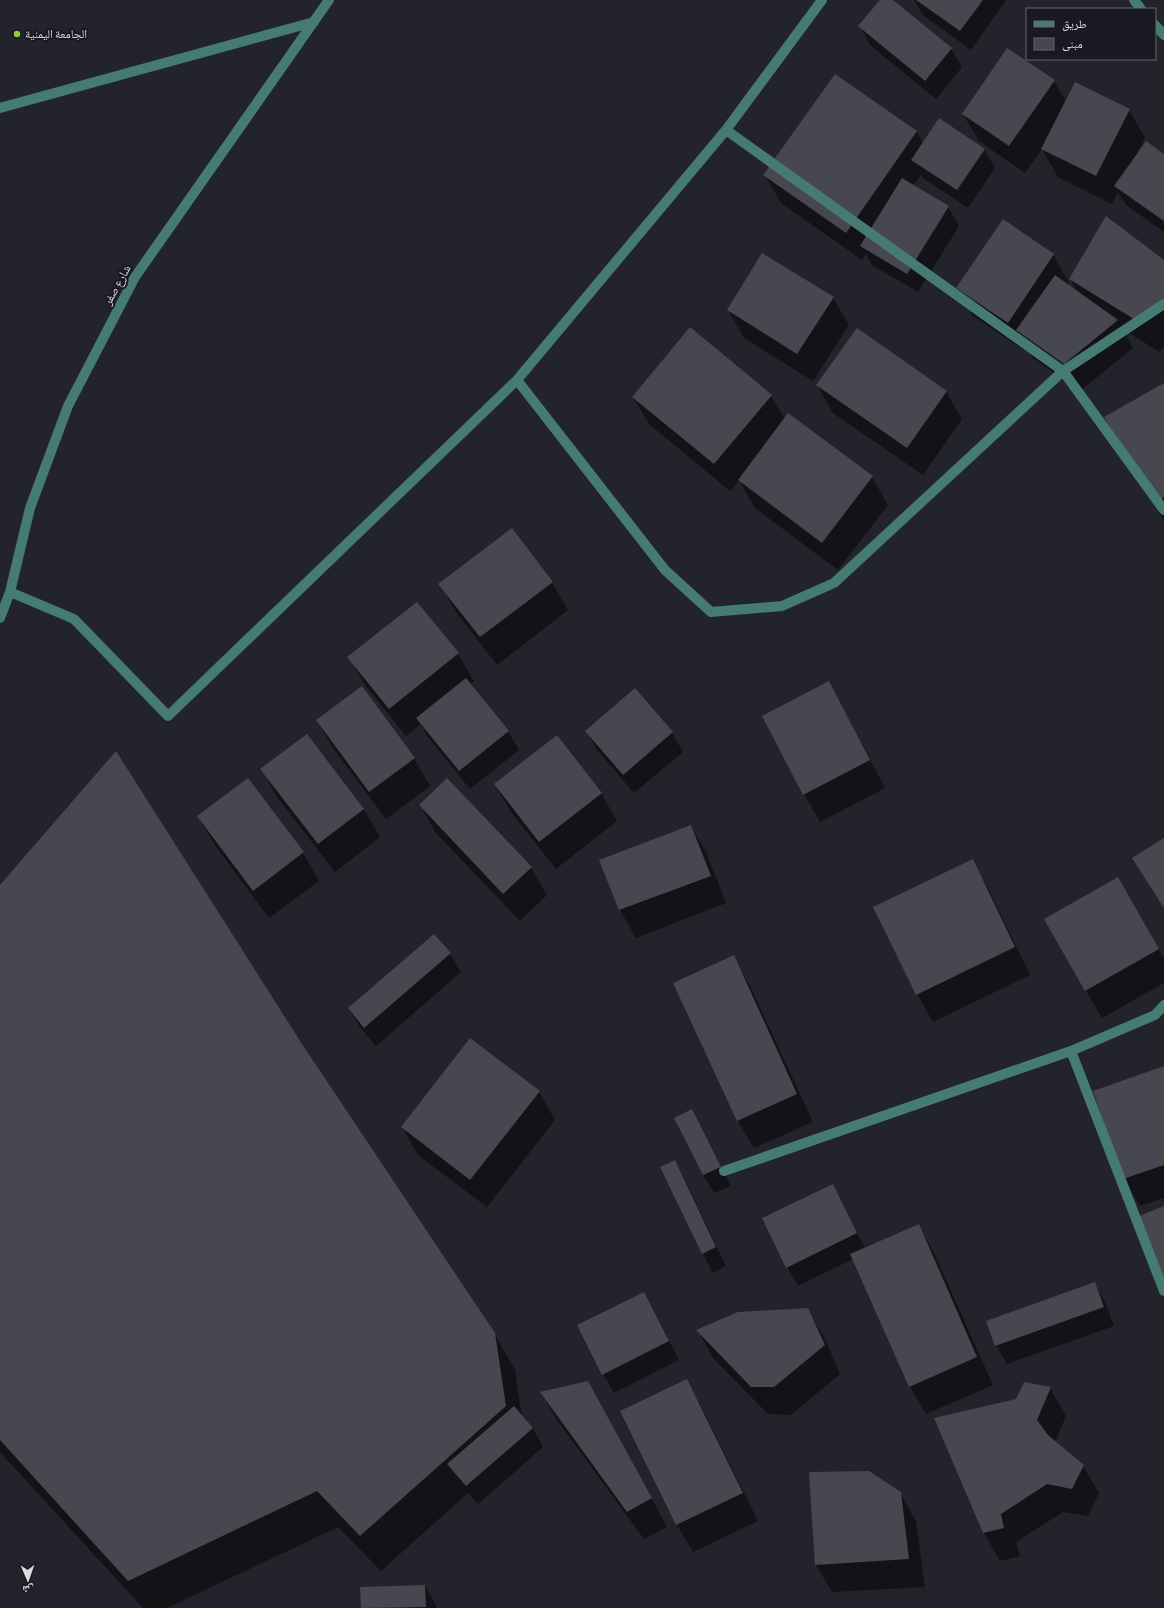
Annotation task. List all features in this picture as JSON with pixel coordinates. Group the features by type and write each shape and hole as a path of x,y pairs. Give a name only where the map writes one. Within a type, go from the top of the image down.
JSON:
{"street":[{"name":"شارع صفر","path":"0,618 10,592 30,508 68,406 135,277 329,0"},
{"path":"10,592 74,619 168,716 517,380 726,130 822,0"},
{"path":"1134,0 1140,8"},
{"path":"0,108 314,22"},
{"path":"1156,26 1164,35"},
{"path":"726,130 1063,371 1164,510"},
{"path":"517,380 665,570 710,612 782,606 834,583 1063,371 1164,304"},
{"path":"724,1171 1071,1051 1155,1015 1164,1005"},
{"path":"1071,1051 1164,1289"}],"building":[{"path":"880,0 893,0 952,48 925,81 858,26"},
{"path":"916,0 983,0 960,31"},
{"path":"1007,48 1055,80 1009,146 962,114"},
{"path":"835,74 917,131 846,233 763,175"},
{"path":"1075,82 1130,109 1096,176 1041,149"},
{"path":"939,118 985,149 957,190 911,160"},
{"path":"1146,141 1164,154 1164,221 1114,186"},
{"path":"902,178 949,206 907,274 860,246"},
{"path":"1106,216 1164,260 1164,304 1142,324 1069,279"},
{"path":"1003,219 1054,254 1008,323 956,288"},
{"path":"762,253 834,297 797,354 727,310"},
{"path":"1055,275 1118,320 1064,364 1016,330"},
{"path":"690,327 772,395 714,464 632,397"},
{"path":"857,328 947,391 907,448 816,385"},
{"path":"1164,383 1164,497 1153,503 1104,417"},
{"path":"788,413 873,476 822,543 738,480"},
{"path":"512,528 553,582 480,637 438,584"},
{"path":"417,602 459,653 389,709 347,657"},
{"path":"466,678 509,731 459,771 416,718"},
{"path":"829,681 870,760 803,795 762,716"},
{"path":"362,686 415,758 369,792 316,720"},
{"path":"635,688 673,732 623,775 585,731"},
{"path":"307,734 364,809 318,844 260,769"},
{"path":"557,735 602,793 539,842 494,784"},
{"path":"116,751 302,1044 495,1333 506,1406 360,1536 317,1491 128,1581 0,1440 0,885"},
{"path":"248,778 304,852 253,891 197,816"},
{"path":"447,778 532,867 503,894 419,805"},
{"path":"691,825 711,876 619,910 599,860"},
{"path":"1164,838 1164,908 1132,858"},
{"path":"973,859 1015,947 916,995 873,907"},
{"path":"1118,877 1159,949 1085,991 1044,919"},
{"path":"434,934 451,953 364,1028 348,1008"},
{"path":"734,955 797,1094 737,1121 673,983"},
{"path":"470,1038 540,1091 470,1180 401,1127"},
{"path":"1164,1066 1164,1165 1123,1179 1093,1091"},
{"path":"692,1109 721,1167 703,1175 674,1118"},
{"path":"675,1160 716,1247 702,1254 660,1167"},
{"path":"833,1184 857,1233 786,1268 762,1218"},
{"path":"1164,1206 1164,1278 1139,1216"},
{"path":"919,1224 977,1357 909,1387 850,1254"},
{"path":"1095,1282 1104,1307 995,1346 986,1321"},
{"path":"644,1292 669,1341 602,1375 577,1325"},
{"path":"808,1308 825,1345 774,1387 751,1387 696,1330 738,1312"},
{"path":"687,1379 743,1493 676,1525 620,1411"},
{"path":"588,1381 652,1498 627,1512 540,1392"},
{"path":"1024,1382 1051,1387 1037,1420 1048,1435 1084,1465 1072,1489 1047,1484 1001,1514 1004,1528 983,1533 934,1418 1016,1399"},
{"path":"514,1406 533,1428 466,1486 447,1464"},
{"path":"869,1471 901,1492 909,1559 815,1565 809,1472"},
{"path":"425,1585 426,1607 361,1608 360,1587"}],"place":[{"name":"الجامعة اليمنية","path":"17,34"}]}
